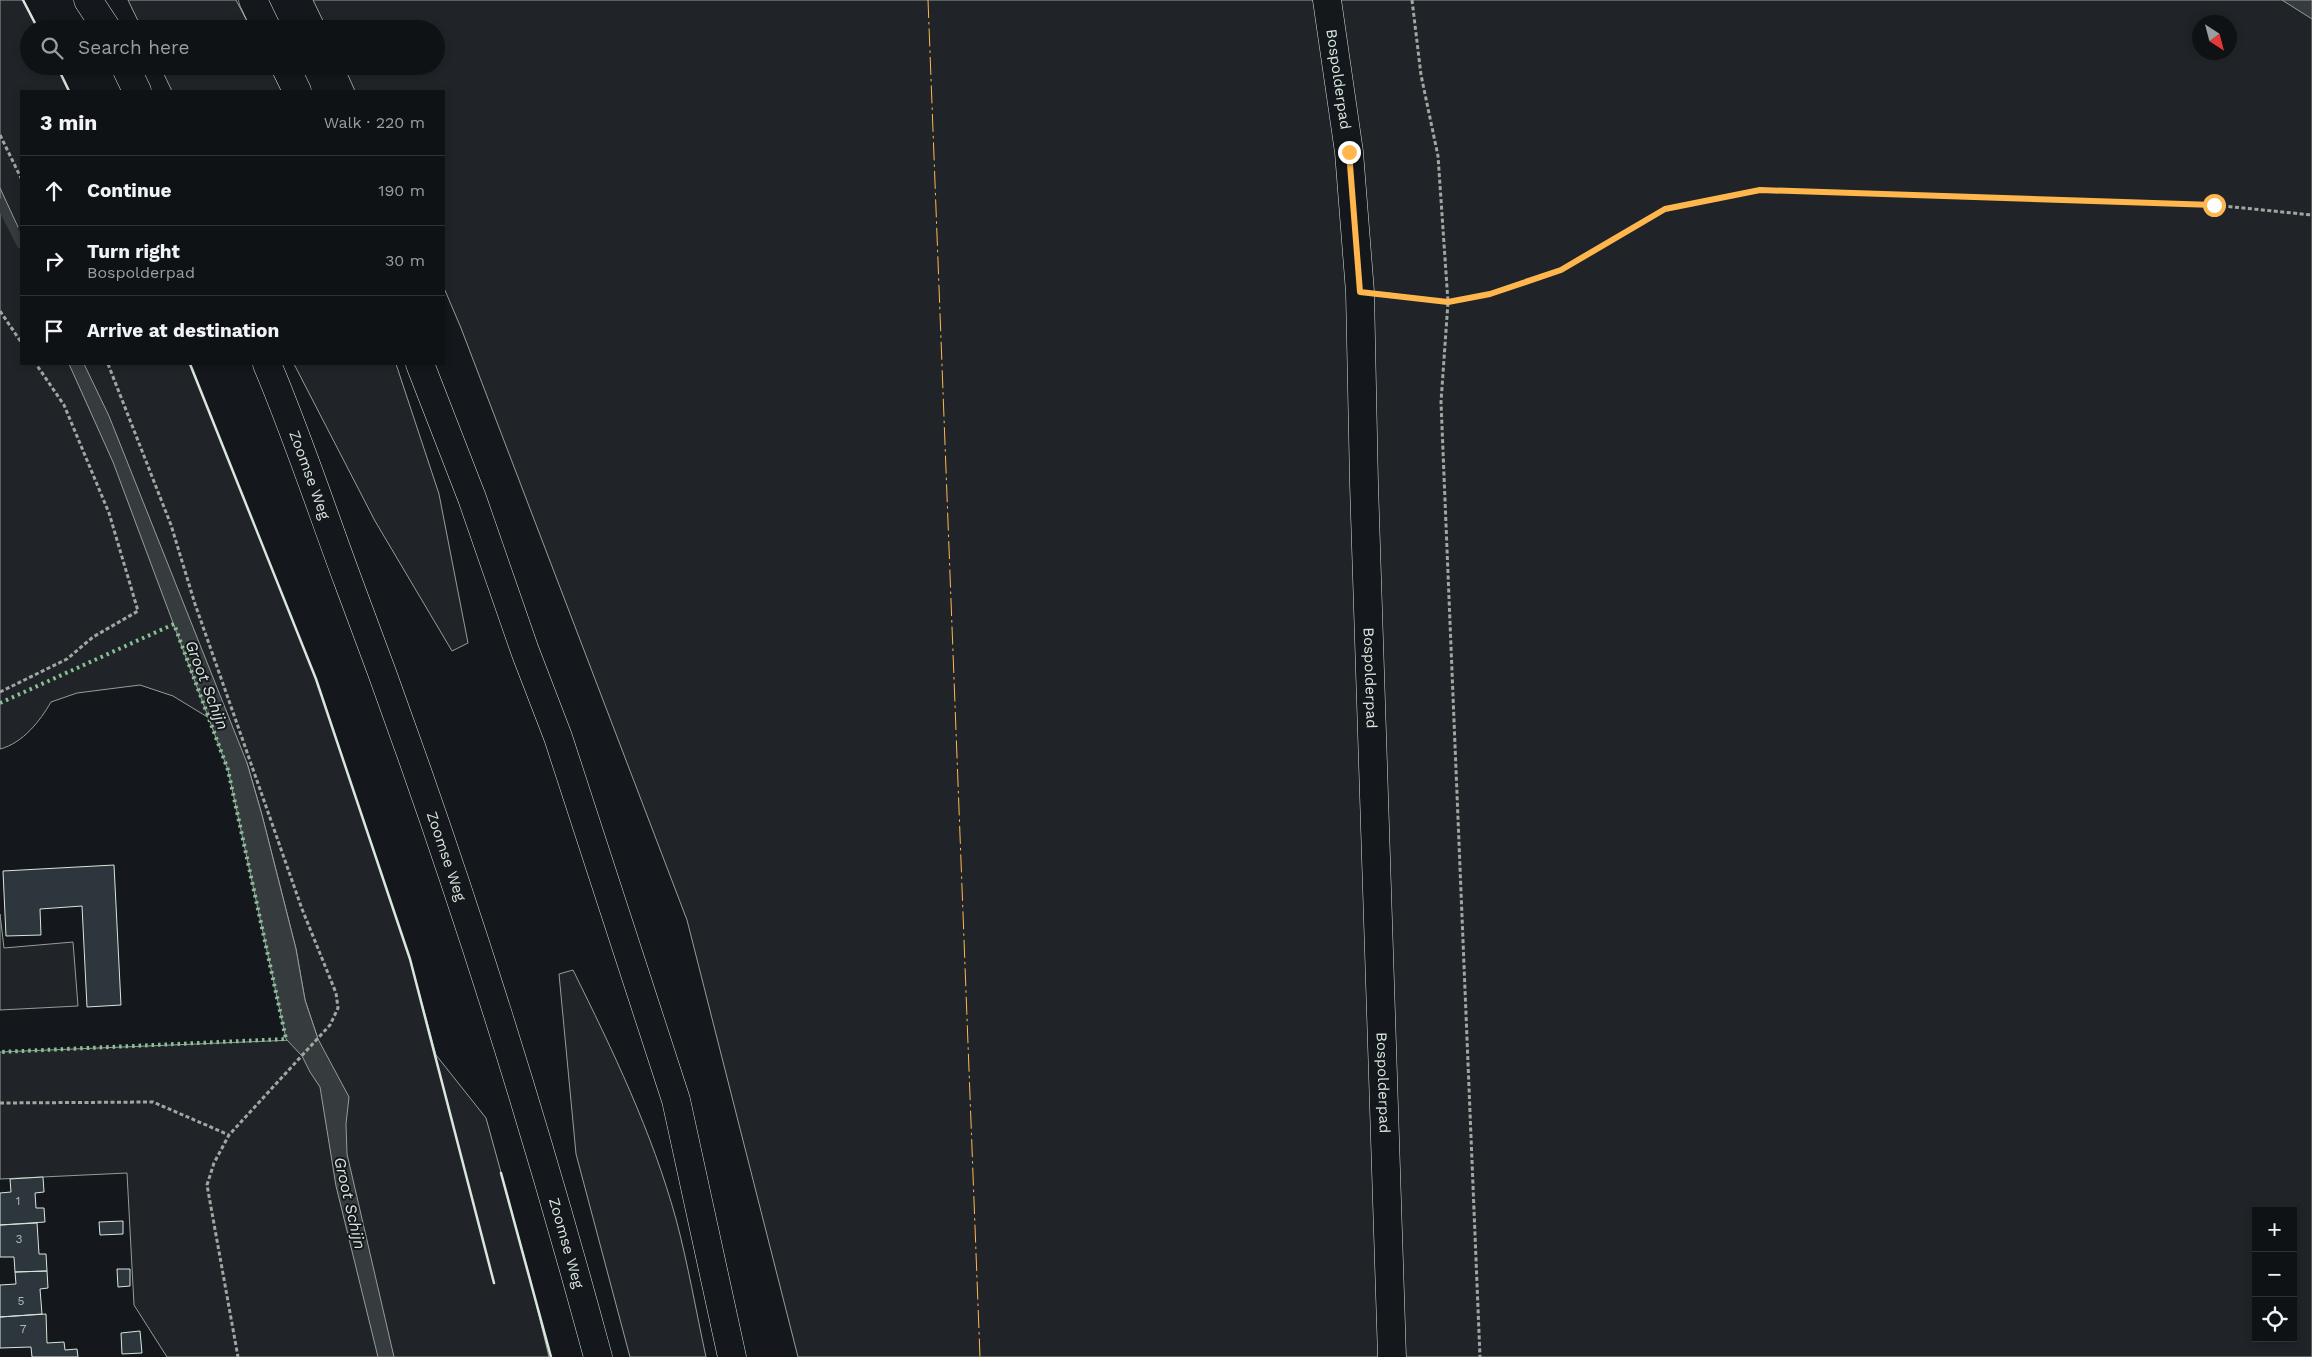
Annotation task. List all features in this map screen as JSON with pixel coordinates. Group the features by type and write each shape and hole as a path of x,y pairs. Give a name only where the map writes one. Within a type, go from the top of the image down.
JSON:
{"main road":[{"path":"88,0 101,20"},
{"path":"92,0 102,20"},
{"path":"253,0 263,20"},
{"name":"Bospolderpad","path":"1327,0 1349,152 1360,292 1364,494 1392,1357"},
{"path":"129,75 137,90"},
{"path":"289,75 297,90"},
{"name":"Zoomse Weg","path":"267,365 394,703 475,945 565,1236 598,1357"},
{"path":"420,365 472,498 525,651 558,737 676,1100 732,1357"}],"path":[{"path":"1412,0 1421,75 1438,156 1448,302 1441,402 1480,1357"},
{"path":"0,135 20,176"},
{"path":"1360,292 1448,302 1490,294 1561,270 1665,209 1760,190 2214,205 2312,215"},
{"path":"0,311 20,341"},
{"path":"0,692 67,659 93,637 138,611 102,495 64,405 37,365"},
{"path":"108,365 171,526 195,604 302,908 336,993 338,1008 330,1025 229,1135 214,1163 207,1185 238,1357"},
{"path":"0,1103 153,1102 229,1135"}],"shaded area":[{"path":"0,0 23,0 33,20 20,20 20,75 61,75 69,90 20,90 20,365 190,365 316,679 410,959 436,1055 486,1118 529,1274 549,1357 167,1357 134,1305 127,1173 0,1179 0,1052 318,1039 305,1000 296,949 247,763 209,718 173,696 140,685 77,693 51,702 42,717 23,737 0,749"},
{"path":"128,0 236,0 246,20 138,20"},
{"path":"313,0 2312,0 2312,1357 798,1357 687,920 445,290 445,90 355,90 348,75 445,75 445,20 323,20"},
{"path":"164,75 274,75 281,90 172,90"},
{"path":"295,365 396,365 439,494 468,643 452,651 375,521"},
{"path":"0,914 4,948 73,942 78,1006 0,1010"},
{"path":"573,970 617,1061 643,1123 666,1187 688,1270 706,1357 630,1357 576,1154 559,974"}],"water":[{"path":"2282,0 2312,0 2312,19"},
{"path":"0,188 18,227 14,230 10,228 0,209"},
{"path":"69,365 84,365 109,416 247,763 296,949 305,1000 318,1039 349,1097 346,1124 347,1154 394,1357 378,1357 336,1186 320,1087 302,1056 286,1039 228,770 113,462"}],"building":[{"path":"114,865 121,1005 87,1007 82,906 40,909 41,935 6,936 3,871"},
{"path":"43,1177 44,1192 35,1193 36,1208 44,1208 45,1222 0,1225 0,1193 11,1192 10,1179"},
{"path":"123,1221 123,1234 100,1235 99,1222"},
{"path":"37,1223 39,1254 46,1254 47,1271 15,1272 14,1257 0,1257 0,1225"},
{"path":"117,1269 130,1269 130,1286 118,1287"},
{"path":"47,1271 48,1288 40,1289 42,1314 0,1317 0,1285 16,1284 15,1272"},
{"path":"46,1314 47,1343 64,1342 65,1350 77,1349 78,1357 32,1357 31,1347 0,1348 0,1317"},
{"path":"140,1331 142,1353 122,1354 121,1333"}],"waterway":[{"name":"Groot Schijn","path":"0,203 20,242"}],"hedge":[{"path":"0,703 174,624 228,770 286,1039 0,1052"}],"wall":[{"path":"23,0 33,20"},
{"path":"61,75 69,90"},
{"path":"190,365 316,679 410,959 494,1283"},
{"path":"501,1173 551,1357"}],"power":[{"path":"928,0 980,1357"}],"route":[{"path":"1349,152 1360,292 1448,302 1476,295 1490,294 1561,270 1665,209 1760,190 2001,196 2214,205"}]}
